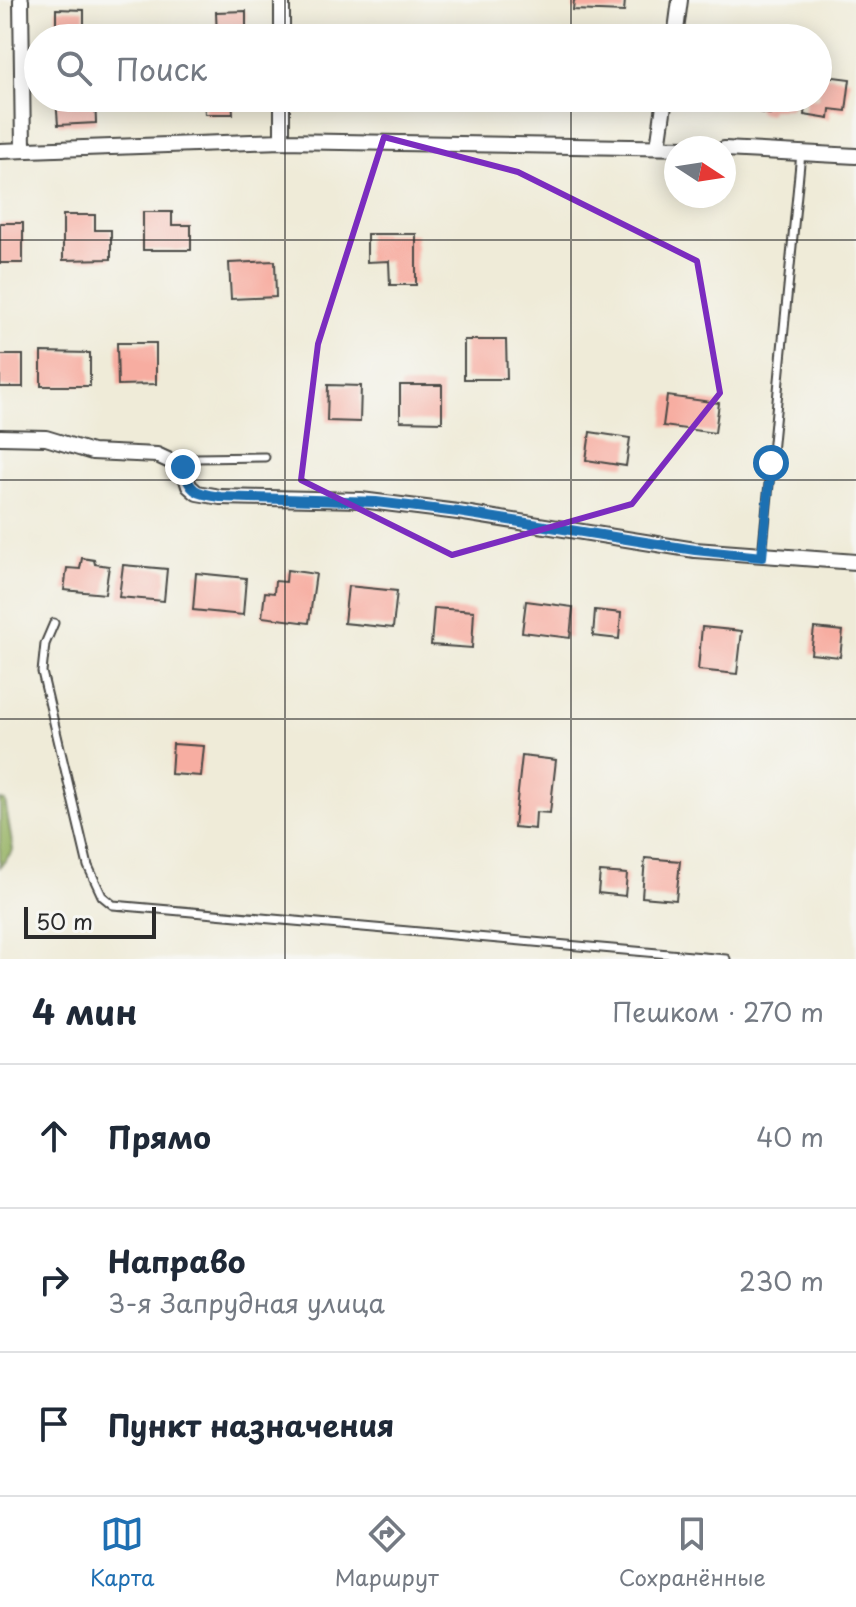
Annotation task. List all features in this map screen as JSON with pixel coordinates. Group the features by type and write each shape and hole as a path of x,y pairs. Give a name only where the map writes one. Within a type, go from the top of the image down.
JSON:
{"street":[{"path":"21,0 23,148"},
{"path":"282,0 282,24"},
{"path":"677,24 680,0"},
{"path":"282,112 282,141"},
{"path":"658,147 663,112"},
{"path":"0,151 282,141 664,147"},
{"path":"736,150 856,156"},
{"path":"0,437 46,438 92,452 157,455 183,467 189,486 197,493 220,497 376,502 695,550 856,562"}],"lane":[{"path":"762,557 801,153"},
{"path":"183,467 196,458 265,457"},
{"path":"54,623 45,644 42,672 88,866 102,896 113,905 726,959"}],"highlighted area":[{"path":"384,137 518,172 697,261 720,393 632,504 452,555 301,480 318,344"}],"green space":[{"path":"0,800 5,801 13,850 0,867"}],"building":[{"path":"574,0 625,0 624,12 573,10"},
{"path":"56,9 84,10 84,24 56,24"},
{"path":"246,11 246,24 216,24 216,12"},
{"path":"832,77 850,79 846,111 832,109"},
{"path":"57,112 96,112 96,123 58,125"},
{"path":"205,112 233,114 205,114"},
{"path":"804,112 830,112 829,119 804,115"},
{"path":"143,212 172,212 172,225 191,225 191,250 143,250"},
{"path":"63,215 95,215 95,230 111,230 111,259 63,260"},
{"path":"0,223 23,223 23,263 0,263"},
{"path":"367,234 416,234 416,285 390,285 389,261 367,262"},
{"path":"275,261 276,297 231,299 229,263"},
{"path":"464,340 506,340 507,379 464,379"},
{"path":"117,343 156,343 156,384 118,385"},
{"path":"41,352 90,353 90,386 41,386"},
{"path":"0,355 23,355 23,387 0,387"},
{"path":"328,385 361,386 360,422 327,421"},
{"path":"400,385 442,385 442,422 400,421"},
{"path":"667,396 719,403 715,433 663,426"},
{"path":"590,432 630,438 626,466 586,460"},
{"path":"82,558 109,566 105,594 64,590 67,568 80,569"},
{"path":"123,565 167,569 164,601 119,597"},
{"path":"287,570 316,574 309,623 262,617 265,592 274,593 275,581 286,582"},
{"path":"196,573 246,578 243,615 193,610"},
{"path":"348,586 397,591 393,628 344,623"},
{"path":"526,601 573,607 570,638 522,632"},
{"path":"434,608 474,611 472,648 431,645"},
{"path":"595,610 621,613 619,639 593,636"},
{"path":"702,627 742,631 737,674 698,670"},
{"path":"814,628 843,631 840,657 811,654"},
{"path":"173,744 204,746 201,776 171,774"},
{"path":"522,756 556,760 550,813 536,812 535,829 514,827"},
{"path":"645,858 680,861 676,900 642,897"},
{"path":"600,872 627,874 625,896 598,893"}],"route":[{"path":"183,467 189,486 197,493 220,497 361,500 458,512 695,550 762,557 771,463"}]}
